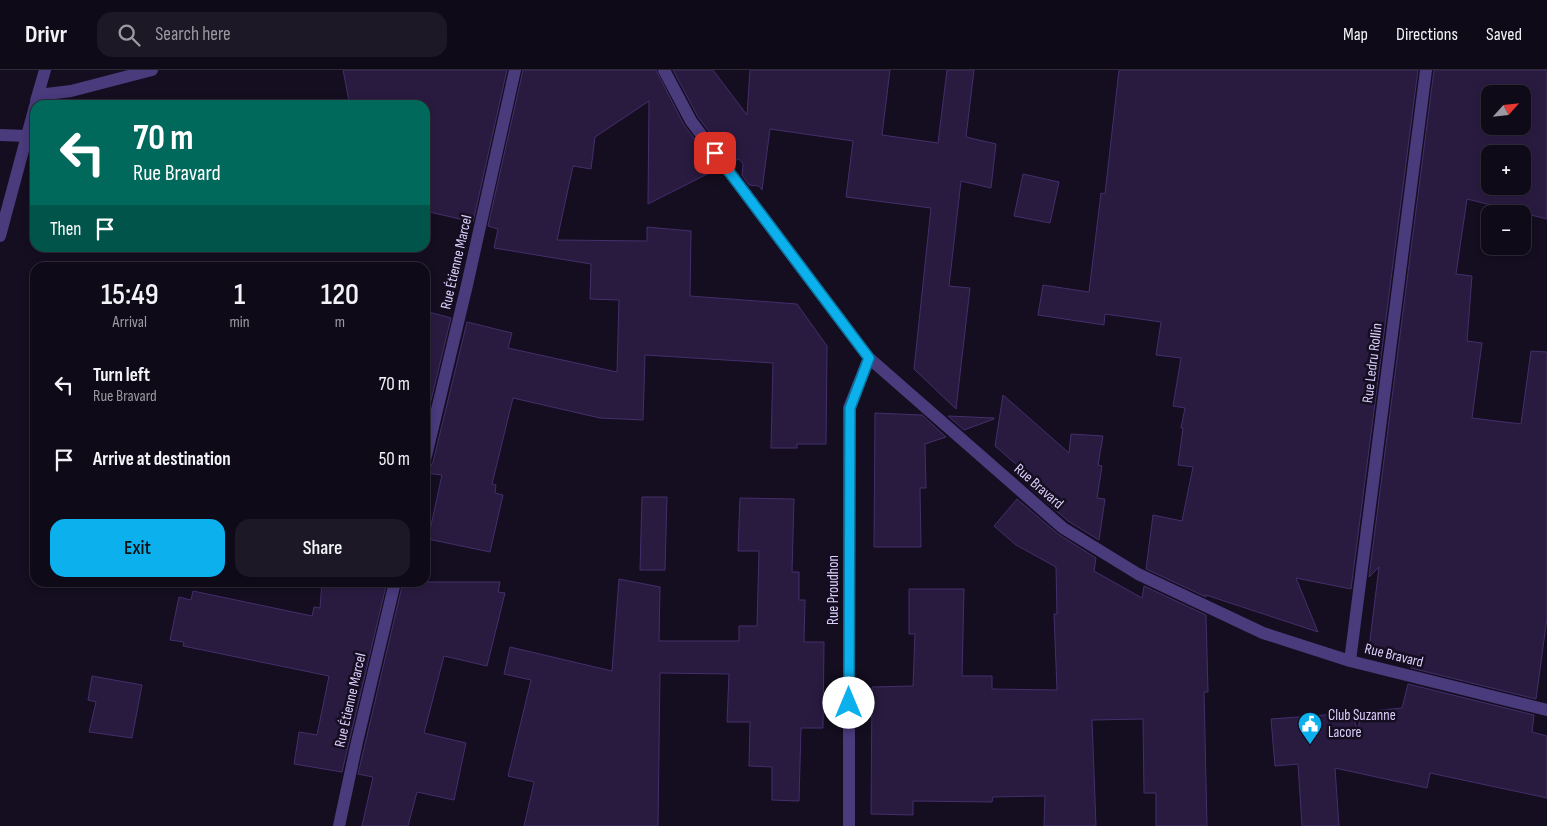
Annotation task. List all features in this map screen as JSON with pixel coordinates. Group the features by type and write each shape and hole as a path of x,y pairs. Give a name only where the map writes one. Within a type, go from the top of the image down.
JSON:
{"street":[{"path":"37,100 45,70"},
{"path":"42,100 152,70"},
{"name":"Rue Étienne Marcel","path":"430,439 516,70"},
{"name":"Rue Bravard","path":"664,70 691,122 869,358 1063,528 1138,574 1263,633 1350,661 1547,710"},
{"name":"Rue Ledru Rollin","path":"1350,661 1426,70"},
{"path":"0,236 30,125"},
{"path":"0,134 27,136"},
{"name":"Rue Proudhon","path":"849,826 850,408 869,358"},
{"name":"Rue Étienne Marcel","path":"339,826 394,587"}],"building":[{"path":"343,70 507,70 473,222 430,212 430,100 349,100"},
{"path":"523,70 656,70 684,125 717,169 648,204 649,101 595,137 591,169 573,166 557,240 647,241 647,227 691,231 690,296 797,304 827,346 826,444 797,444 797,448 771,448 773,363 645,355 643,420 600,418 513,398 492,484 496,485 495,493 503,495 490,552 430,539 430,530 442,475 430,474 430,466 433,462 467,322 512,333 508,348 617,372 619,300 590,299 591,264 494,248 498,229 488,226"},
{"path":"673,70 713,70 747,115 750,70 890,70 882,135 938,143 947,70 974,70 966,137 996,144 991,188 961,181 949,286 970,288 956,409 914,369 931,208 846,197 853,141 770,129 762,190 759,186 749,185 742,175 743,164 739,159 732,162 698,117"},
{"path":"1119,70 1418,70 1351,589 1296,578 1318,632 1206,595 1206,597 1146,569 1153,515 1182,521 1193,467 1178,465 1183,428 1181,428 1185,408 1173,406 1181,358 1156,355 1161,322 1105,314 1104,325 1038,315 1043,285 1089,292 1101,193 1105,194"},
{"path":"1434,70 1547,70 1547,219 1531,215 1531,205 1491,205 1467,199 1456,274 1472,276 1467,341 1482,343 1472,418 1521,424 1531,351 1547,352 1547,618 1536,699 1411,668 1413,660 1369,648 1379,567 1369,577"},
{"path":"1023,174 1059,182 1050,223 1014,216"},
{"path":"430,312 451,318 430,404"},
{"path":"1003,395 1069,453 1071,434 1103,436 1098,465 1102,466 1097,498 1105,499 1099,540 1068,521 1028,486 1033,479 995,446"},
{"path":"875,413 922,415 946,437 925,444 926,488 920,488 921,547 874,547"},
{"path":"948,416 994,418 994,419 964,430"},
{"path":"642,497 667,497 665,570 640,570"},
{"path":"740,498 794,499 792,572 799,572 799,600 805,600 804,642 824,642 823,728 801,728 799,801 772,800 772,767 749,766 750,722 727,722 729,674 660,673 658,826 524,826 534,782 508,776 531,680 504,674 510,647 612,671 619,579 660,587 659,641 739,641 739,626 757,626 759,551 738,551"},
{"path":"1017,499 1058,534 1096,558 1094,571 1142,598 1144,586 1206,615 1208,692 1204,692 1207,826 1156,826 1156,793 1144,793 1143,719 1092,720 1096,826 1044,826 1045,796 993,797 992,802 913,801 913,815 871,814 872,687 913,686 915,634 909,634 909,589 964,589 962,676 992,676 992,689 1057,690 1054,614 1057,614 1056,567 1016,545 994,526"},
{"path":"430,582 500,582 498,592 505,593 487,666 444,656 424,733 466,743 454,800 417,792 408,826 362,826 373,777 358,774 402,587 430,587"},
{"path":"322,587 386,587 342,772 294,764 299,732 317,735 329,676 183,646 184,642 170,640 179,597 191,600 193,591 312,616 314,607 320,608"},
{"path":"92,676 142,685 132,738 89,732 96,702 88,700"},
{"path":"1408,684 1534,715 1532,732 1547,736 1547,798 1430,773 1427,788 1335,768 1339,826 1302,826 1298,764 1275,766 1271,719 1351,713 1358,730 1361,712 1402,708"}],"place":[{"name":"Club Suzanne Lacore","path":"1310,745"}],"route":[{"path":"715,153 869,358 850,408 849,703"}]}
